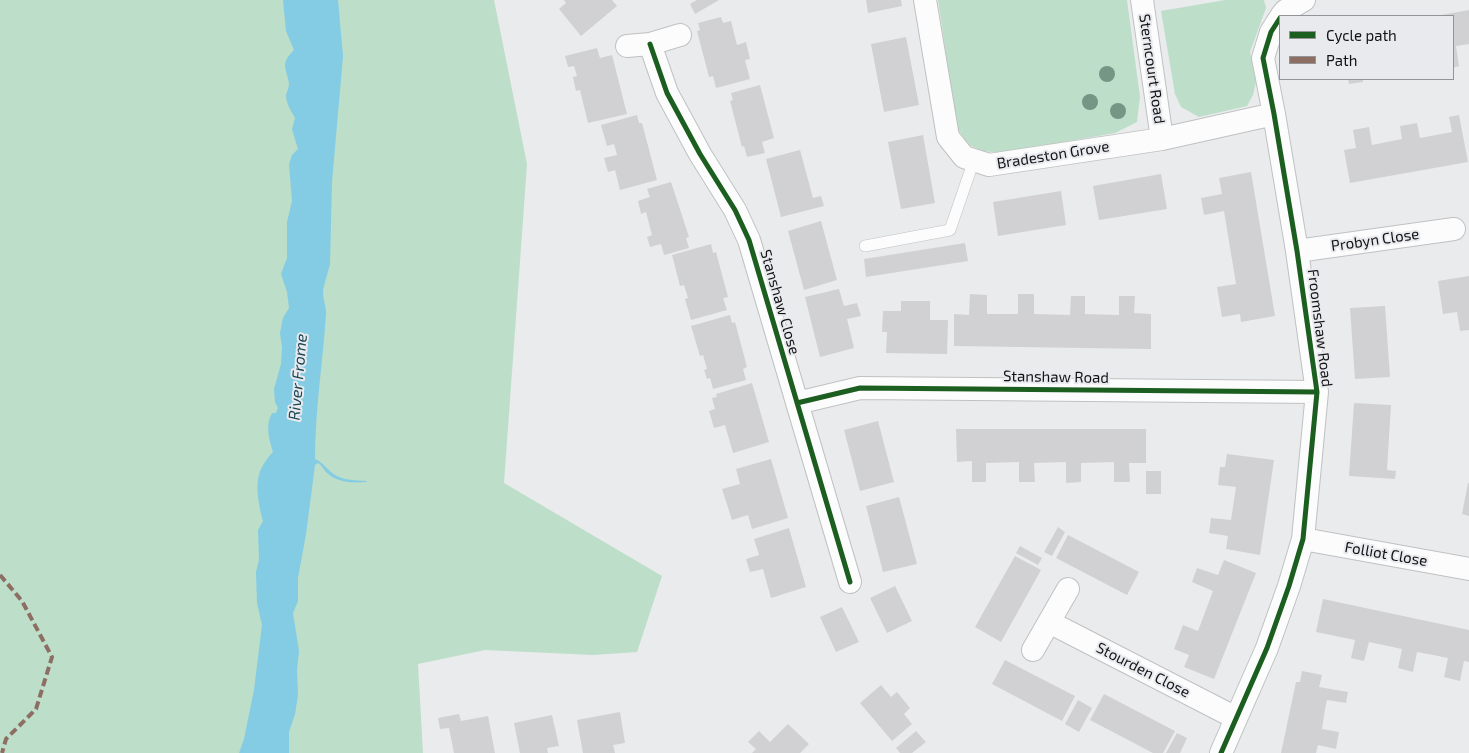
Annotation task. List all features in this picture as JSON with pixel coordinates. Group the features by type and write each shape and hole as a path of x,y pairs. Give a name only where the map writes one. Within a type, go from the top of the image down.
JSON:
{"street":[{"name":"Bradeston Grove","path":"925,0 948,137 964,157 989,165 1162,138 1274,114"},
{"name":"Sterncourt Road","path":"1142,0 1162,138"},
{"name":"Froomshaw Road","path":"1283,15 1304,0"},
{"name":"Froomshaw Road","path":"1221,753 1267,648 1303,539 1317,392 1297,250 1263,58 1271,32 1279,20"},
{"path":"627,46 650,44 680,35"},
{"name":"Stanshaw Close","path":"650,44 667,93 700,154 735,210 749,240 850,582"},
{"name":"Probyn Close","path":"1297,250 1454,229"},
{"name":"Stanshaw Road","path":"797,403 860,388 1317,392"},
{"name":"Folliot Close","path":"1303,539 1469,569"},
{"path":"1033,650 1068,588"},
{"name":"Stourden Close","path":"1049,622 1236,718"}],"lane":[{"path":"865,246 950,230 974,160"}],"green space":[{"path":"0,0 494,0 527,164 504,483 662,576 637,652 593,655 485,650 418,664 423,753 0,753"},
{"path":"938,0 1127,0 1140,97 1137,122 1115,133 1001,153 983,151 969,145 957,128"},
{"path":"1225,0 1264,0 1266,8 1250,52 1256,82 1253,95 1247,106 1199,117 1181,107 1175,94 1161,11"}],"water":[{"name":"River Frome","path":"283,0 338,0 343,56 332,182 330,264 323,289 326,313 316,422 315,459 339,477 348,480 367,481 340,480 330,476 318,463 315,465 298,578 298,601 293,613 299,651 297,670 298,695 295,714 289,732 289,753 239,753 244,739 254,690 262,625 257,603 256,572 259,560 258,530 263,521 259,502 258,482 261,469 273,452 268,428 272,413 276,413 278,408 275,402 274,389 281,364 282,347 280,333 283,318 289,308 287,292 281,274 287,258 287,222 292,201 289,164 292,155 298,149 292,129 295,118 286,98 289,83 285,62 294,50 286,31"}],"building":[{"path":"564,0 612,0 617,6 581,36 559,9 566,3"},
{"path":"697,0 719,0 695,14 690,4"},
{"path":"866,0 901,0 902,6 868,13"},
{"path":"1469,10 1469,44 1456,46 1459,66 1454,68 1454,15 1441,15"},
{"path":"721,17 723,23 731,21 737,45 746,42 750,59 745,60 750,79 716,88 713,76 709,77 697,31 700,30 698,23"},
{"path":"906,37 919,105 884,112 871,44"},
{"path":"597,48 600,58 612,55 627,114 588,123 580,90 576,91 573,77 577,76 574,66 568,67 565,56"},
{"path":"1348,80 1363,80 1363,82 1349,84"},
{"path":"760,85 774,138 762,142 765,153 747,157 744,146 742,147 730,101 733,100 731,93"},
{"path":"637,115 639,123 642,123 657,180 620,190 615,170 608,172 604,158 617,155 614,144 607,146 601,125"},
{"path":"1459,115 1468,162 1350,183 1344,150 1356,148 1353,130 1369,127 1372,145 1402,139 1400,126 1417,123 1420,138 1452,132 1449,117"},
{"path":"923,135 935,203 901,209 888,142"},
{"path":"800,150 813,198 821,196 824,206 781,217 766,159"},
{"path":"1251,172 1275,316 1241,322 1240,314 1222,317 1217,287 1236,284 1224,211 1204,215 1201,198 1222,194 1219,178"},
{"path":"1161,174 1167,209 1099,220 1093,186"},
{"path":"671,182 689,237 686,238 689,248 664,255 661,244 650,247 647,237 652,235 646,212 641,214 638,201 650,197 647,189"},
{"path":"1061,191 1066,225 998,236 993,202"},
{"path":"821,221 837,280 804,290 788,231"},
{"path":"965,243 968,261 866,277 864,259"},
{"path":"711,244 713,253 716,252 728,297 723,298 727,310 691,320 685,299 688,298 684,285 680,286 672,255"},
{"path":"1469,276 1469,330 1460,331 1457,312 1443,314 1438,281"},
{"path":"839,289 844,306 857,303 861,316 847,319 854,348 820,357 805,297"},
{"path":"970,294 987,295 987,314 1018,314 1018,294 1034,294 1034,314 1070,315 1071,296 1085,296 1085,314 1119,315 1119,296 1135,296 1134,313 1151,314 1151,349 954,346 954,314 969,315"},
{"path":"901,301 930,301 930,320 948,320 947,354 886,353 887,332 882,332 883,311 901,311"},
{"path":"1385,306 1390,377 1355,379 1350,308"},
{"path":"730,315 732,323 735,322 747,367 743,369 746,380 713,389 710,378 707,379 704,370 707,369 703,355 700,356 691,326"},
{"path":"752,383 769,442 733,453 725,425 714,428 709,411 715,409 712,398 717,397 716,394"},
{"path":"1354,403 1391,405 1387,470 1396,471 1395,479 1349,476"},
{"path":"878,421 894,482 860,491 844,430"},
{"path":"956,429 1146,429 1146,463 1129,463 1130,482 1114,482 1114,462 1081,463 1081,482 1066,483 1066,462 1034,463 1035,482 1019,482 1019,462 986,463 986,482 972,482 972,461 957,462"},
{"path":"1227,454 1274,460 1260,555 1226,549 1228,536 1209,533 1211,518 1231,520 1236,487 1218,485 1220,467 1225,467"},
{"path":"771,459 788,518 752,529 748,515 732,520 722,489 740,484 736,469"},
{"path":"1146,471 1161,471 1161,494 1146,494"},
{"path":"1469,483 1469,516 1462,514"},
{"path":"899,497 917,564 883,572 866,506"},
{"path":"1058,527 1065,532 1052,556 1044,552"},
{"path":"789,528 806,587 771,598 763,569 750,572 746,559 759,555 754,539"},
{"path":"1068,535 1139,572 1127,595 1056,558"},
{"path":"1020,546 1042,558 1038,565 1016,553"},
{"path":"1015,556 1041,570 1001,642 975,627"},
{"path":"1224,560 1256,573 1214,679 1184,667 1189,655 1174,649 1183,625 1198,631 1213,591 1192,582 1197,568 1218,575"},
{"path":"895,586 912,621 887,633 870,598"},
{"path":"1323,599 1469,630 1469,662 1464,661 1460,681 1444,677 1448,658 1417,652 1413,672 1398,668 1402,649 1369,642 1364,661 1351,658 1355,640 1316,632"},
{"path":"842,607 859,642 836,652 820,617"},
{"path":"1005,660 1075,696 1062,721 992,684"},
{"path":"1302,671 1322,675 1319,687 1348,692 1346,703 1327,700 1325,709 1322,729 1339,732 1336,749 1318,745 1316,753 1281,753 1296,682 1300,682"},
{"path":"881,685 891,697 897,692 910,708 904,714 912,724 892,741 860,703"},
{"path":"1104,694 1175,731 1163,753 1153,753 1090,720"},
{"path":"1078,700 1092,708 1079,732 1065,724"},
{"path":"620,712 625,743 613,745 615,753 583,753 577,720"},
{"path":"459,714 461,721 488,716 495,753 454,753 449,728 440,729 438,718"},
{"path":"552,715 559,746 547,748 548,753 520,753 514,723"},
{"path":"788,724 809,744 800,753 752,753 756,749 748,742 759,731 770,742"},
{"path":"916,731 926,742 912,753 900,753 896,748"},
{"path":"1177,733 1187,738 1180,753 1166,753"}],"marked path":[{"path":"0,575 22,601 52,657 36,709 6,739 2,753"}],"cycle path":[{"path":"1221,753 1267,648 1303,539 1317,392 1297,251 1263,58 1271,32 1279,20"},
{"path":"650,44 667,93 700,154 735,210 749,240 850,582"},
{"path":"797,403 860,388 1317,392"}]}
